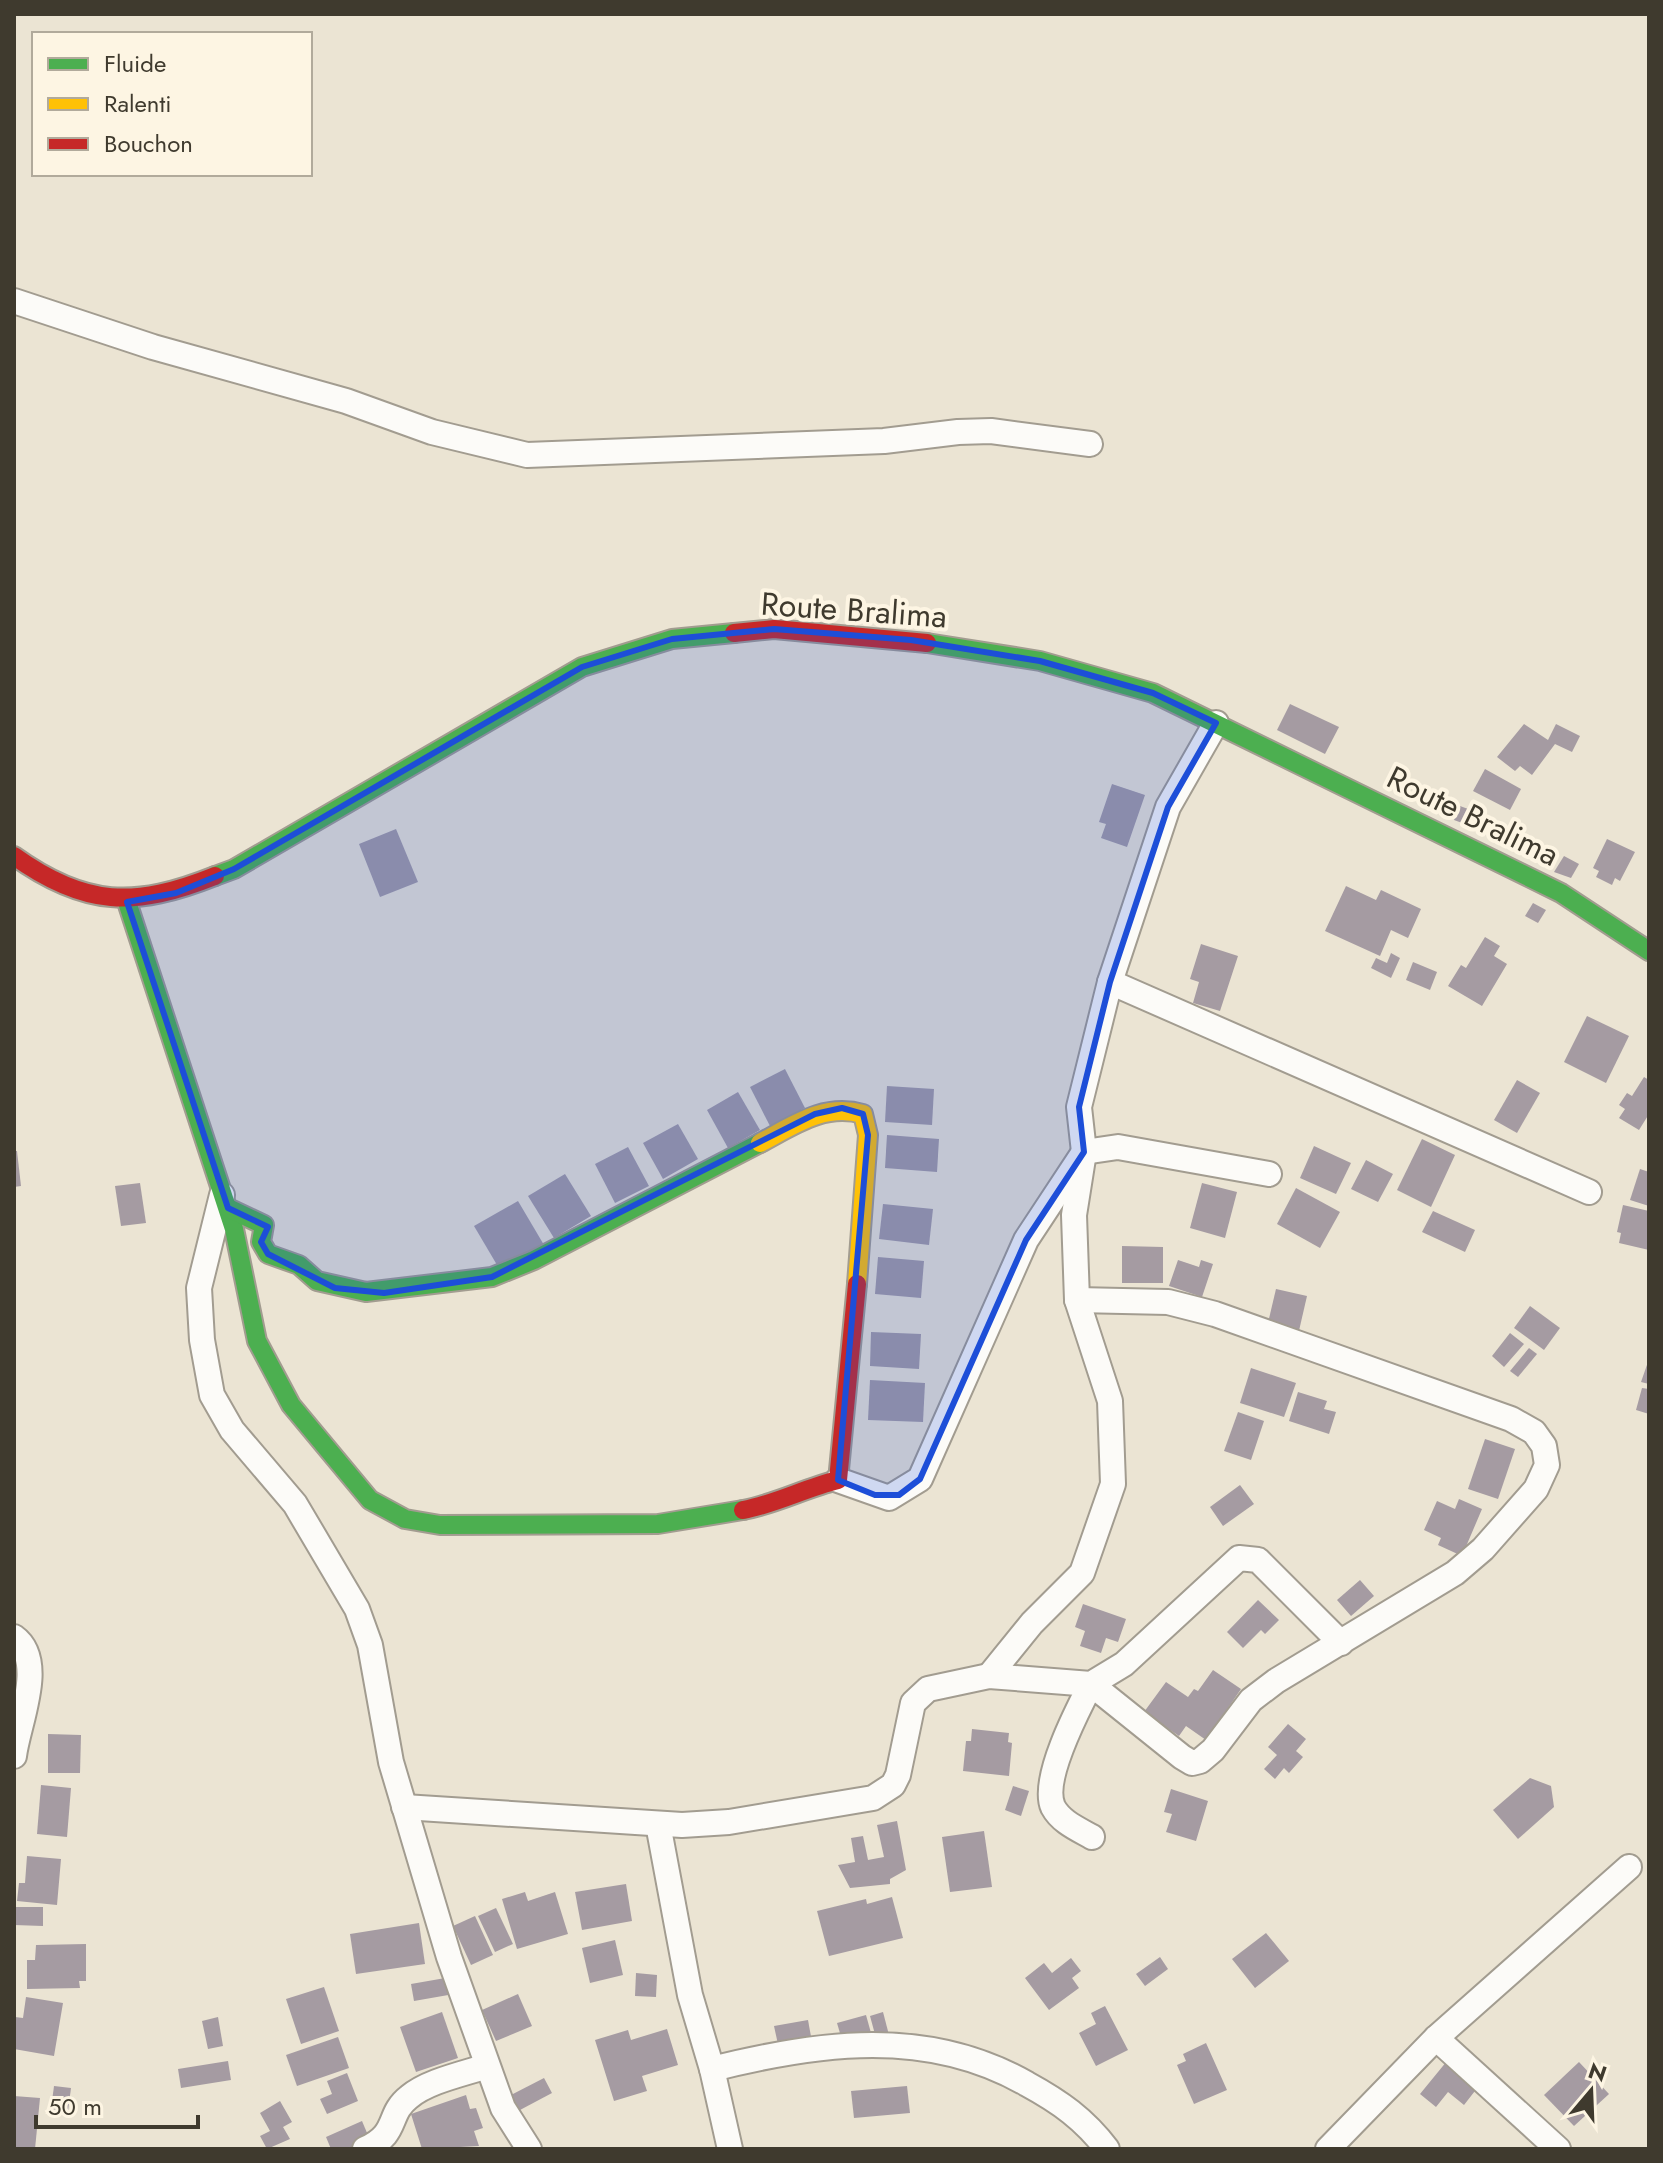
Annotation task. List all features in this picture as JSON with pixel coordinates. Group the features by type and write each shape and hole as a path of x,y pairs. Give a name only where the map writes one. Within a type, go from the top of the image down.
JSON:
{"street":[{"path":"14,301 115,335 346,401 432,432 527,455 884,441 991,431 1090,444"},
{"name":"Route Bralima","path":"14,857 38,874 77,893 127,902 176,893 234,869 582,667 672,639 774,629 911,640 1040,661 1153,693 1561,893 1649,951"},
{"path":"989,1676 1032,1623 1082,1573 1113,1484 1110,1401 1077,1300 1074,1215 1084,1152 1079,1107 1110,982 1168,807 1216,723"},
{"path":"127,902 225,1201 257,1341 291,1405 370,1500 405,1519 440,1525 658,1524 771,1505 812,1486 838,1480 889,1498 920,1479 1026,1240 1084,1152 1118,1147 1269,1174"},
{"path":"1110,982 1589,1192"},
{"path":"225,1201 264,1225 261,1242 268,1254 299,1265 317,1281 335,1288 384,1293 492,1277 534,1260 815,1114 842,1108 863,1114 868,1135 848,1398 838,1480"},
{"path":"225,1201 199,1288 202,1340 212,1395 232,1430 295,1504 357,1609 370,1645 391,1762 449,1957 503,2108 529,2149"},
{"path":"404,1807 658,1824 729,1822 873,1798 893,1785 898,1775 913,1703 944,1683 989,1676 1091,1684 1192,1763 1213,1750 1251,1700 1455,1573 1483,1549 1536,1489 1547,1465 1544,1446 1534,1432 1511,1419 1215,1314 1168,1302 1077,1300"},
{"path":"1092,1837 1062,1819 1052,1805 1051,1790 1058,1759 1091,1684 1124,1664 1239,1558 1258,1560 1341,1643"},
{"path":"14,1637 25,1650 30,1668 14,1756"},
{"path":"658,1824 690,1995 712,2069 730,2149"},
{"path":"1328,2149 1436,2038 1629,1867"},
{"path":"1436,2038 1558,2149"},
{"path":"712,2069 803,2049 883,2043 919,2046 963,2055 1005,2071 1075,2113 1107,2149"},
{"path":"365,2149 383,2141 400,2107 412,2094 487,2066"}],"highlighted area":[{"path":"774,629 911,640 1040,661 1153,693 1216,723 1168,807 1110,982 1079,1107 1084,1152 1026,1240 920,1479 899,1495 875,1495 838,1480 868,1135 863,1114 842,1108 815,1114 492,1277 384,1293 335,1288 268,1254 261,1242 268,1227 228,1208 127,902 176,893 234,869 582,667 672,639"}],"building":[{"path":"1290,704 1339,727 1325,754 1277,730"},
{"path":"1524,724 1548,740 1556,724 1580,736 1572,752 1555,744 1532,775 1520,766 1515,771 1497,757"},
{"path":"1485,769 1521,789 1510,810 1473,791"},
{"path":"1112,784 1145,795 1127,847 1101,838 1106,824 1099,822"},
{"path":"1460,806 1479,813 1473,827 1454,820"},
{"path":"396,829 418,882 380,897 359,844"},
{"path":"1607,839 1635,852 1620,881 1615,878 1612,885 1596,877 1599,871 1593,868"},
{"path":"1564,856 1579,864 1571,878 1554,872"},
{"path":"1346,886 1376,900 1381,890 1421,909 1408,938 1391,930 1380,956 1325,931"},
{"path":"1533,903 1546,910 1538,923 1525,916"},
{"path":"1485,937 1500,946 1494,956 1507,964 1482,1006 1448,986 1461,965 1466,968"},
{"path":"1201,944 1238,956 1220,1011 1193,1003 1199,982 1190,979"},
{"path":"1391,953 1400,958 1391,978 1371,968 1376,958 1387,963"},
{"path":"1413,962 1437,972 1430,990 1406,980"},
{"path":"1587,1016 1629,1036 1606,1083 1564,1062"},
{"path":"785,1069 805,1108 770,1126 750,1087"},
{"path":"1644,1077 1649,1080 1649,1114 1639,1130 1619,1118 1625,1109 1619,1105 1627,1093 1632,1096"},
{"path":"1517,1080 1540,1093 1517,1133 1494,1120"},
{"path":"887,1086 934,1089 932,1125 885,1122"},
{"path":"738,1092 760,1130 728,1148 707,1110"},
{"path":"678,1124 698,1159 663,1179 643,1143"},
{"path":"887,1135 939,1139 937,1172 885,1168"},
{"path":"1422,1139 1455,1155 1431,1207 1397,1190"},
{"path":"1314,1146 1351,1163 1336,1194 1300,1178"},
{"path":"628,1147 649,1186 615,1203 595,1164"},
{"path":"14,1151 17,1151 21,1186 14,1187"},
{"path":"1366,1160 1393,1174 1378,1202 1351,1189"},
{"path":"1640,1169 1649,1172 1649,1206 1630,1200"},
{"path":"565,1174 591,1216 554,1238 528,1196"},
{"path":"140,1183 146,1223 121,1226 115,1186"},
{"path":"1202,1183 1237,1192 1225,1238 1190,1228"},
{"path":"1296,1188 1340,1212 1320,1248 1277,1224"},
{"path":"518,1201 544,1245 500,1270 474,1226"},
{"path":"883,1204 933,1209 929,1245 879,1239"},
{"path":"1623,1205 1649,1211 1649,1250 1619,1243 1621,1233 1617,1232"},
{"path":"1433,1211 1475,1230 1465,1252 1422,1232"},
{"path":"1122,1246 1163,1247 1163,1283 1122,1283"},
{"path":"878,1257 924,1261 921,1298 875,1294"},
{"path":"1178,1260 1199,1267 1201,1260 1213,1264 1202,1297 1169,1286"},
{"path":"1276,1289 1307,1296 1298,1335 1267,1327"},
{"path":"1530,1306 1560,1328 1544,1350 1514,1328"},
{"path":"871,1332 921,1334 919,1369 870,1366"},
{"path":"1510,1333 1524,1344 1504,1367 1492,1356"},
{"path":"1529,1348 1537,1354 1518,1377 1510,1371"},
{"path":"1649,1359 1649,1384 1641,1382"},
{"path":"1251,1368 1296,1383 1284,1417 1240,1403"},
{"path":"870,1380 925,1383 923,1422 868,1420"},
{"path":"1642,1388 1649,1389 1649,1414 1636,1410"},
{"path":"1298,1392 1327,1401 1324,1409 1336,1412 1329,1434 1289,1421"},
{"path":"1238,1412 1264,1421 1251,1460 1224,1451"},
{"path":"1485,1439 1515,1449 1498,1499 1468,1489"},
{"path":"1240,1485 1254,1504 1223,1526 1210,1507"},
{"path":"1459,1499 1482,1509 1462,1556 1438,1545 1441,1538 1424,1530 1437,1501 1455,1509"},
{"path":"1360,1580 1374,1596 1351,1616 1337,1600"},
{"path":"1258,1600 1279,1620 1265,1634 1261,1630 1243,1648 1227,1632"},
{"path":"1083,1604 1126,1619 1118,1642 1106,1638 1101,1653 1080,1646 1085,1631 1075,1627"},
{"path":"1213,1670 1241,1689 1206,1740 1186,1726 1179,1736 1144,1712 1166,1682 1188,1697 1194,1689 1198,1691"},
{"path":"1288,1724 1306,1739 1296,1751 1303,1757 1289,1773 1284,1768 1275,1779 1264,1769 1277,1755 1268,1747"},
{"path":"972,1729 1009,1733 1008,1742 1012,1743 1009,1776 963,1771 966,1741 971,1741"},
{"path":"48,1734 81,1735 80,1773 48,1773"},
{"path":"1530,1778 1551,1786 1554,1807 1518,1839 1493,1810"},
{"path":"41,1785 71,1788 67,1837 37,1834"},
{"path":"1013,1786 1029,1791 1021,1816 1005,1810"},
{"path":"1171,1789 1208,1801 1196,1841 1166,1832 1172,1814 1164,1812"},
{"path":"897,1821 906,1870 890,1879 890,1884 850,1888 838,1865 855,1862 851,1838 863,1836 868,1860 884,1857 877,1825"},
{"path":"984,1831 992,1887 950,1892 942,1837"},
{"path":"27,1856 61,1859 57,1905 17,1901 19,1883 25,1883"},
{"path":"626,1884 632,1921 582,1930 575,1892"},
{"path":"525,1892 528,1901 555,1892 568,1934 517,1949 502,1899"},
{"path":"892,1897 903,1938 829,1956 817,1911 866,1899 867,1904"},
{"path":"14,1907 43,1907 43,1926 14,1925"},
{"path":"496,1908 513,1944 495,1952 478,1916"},
{"path":"475,1916 493,1955 471,1965 453,1926"},
{"path":"419,1923 425,1964 356,1974 350,1934"},
{"path":"1266,1933 1289,1961 1255,1988 1232,1959"},
{"path":"615,1940 623,1975 590,1983 582,1948"},
{"path":"86,1944 86,1981 79,1981 80,1988 27,1989 27,1960 35,1960 36,1945"},
{"path":"1160,1957 1168,1969 1145,1986 1136,1974"},
{"path":"1071,1958 1081,1971 1072,1978 1079,1988 1049,2010 1025,1978 1044,1963 1052,1973"},
{"path":"636,1973 657,1975 656,1997 635,1996"},
{"path":"451,1977 454,1994 414,2001 411,1984"},
{"path":"324,1987 339,2031 301,2044 286,1999"},
{"path":"518,1994 532,2026 496,2041 482,2010"},
{"path":"26,1997 63,2003 54,2056 14,2049 15,2017 23,2018"},
{"path":"1105,2006 1128,2050 1096,2066 1079,2033 1096,2024 1091,2013"},
{"path":"442,2012 458,2058 416,2072 400,2027"},
{"path":"883,2012 889,2035 876,2038 870,2016"},
{"path":"866,2015 871,2033 842,2040 837,2023"},
{"path":"218,2017 223,2046 208,2049 202,2021"},
{"path":"808,2020 812,2042 779,2049 774,2026"},
{"path":"667,2029 678,2065 642,2076 647,2091 614,2101 595,2040 628,2030 631,2040"},
{"path":"338,2037 349,2068 297,2086 286,2055"},
{"path":"1206,2043 1227,2090 1194,2104 1177,2065 1186,2061 1183,2054"},
{"path":"228,2061 231,2080 181,2088 178,2069"},
{"path":"1447,2061 1478,2087 1464,2105 1448,2092 1436,2107 1420,2094"},
{"path":"1579,2062 1609,2094 1574,2126 1544,2095"},
{"path":"347,2073 358,2101 327,2114 320,2099 332,2094 327,2081"},
{"path":"544,2078 552,2093 520,2110 511,2095"},
{"path":"54,2086 71,2088 68,2111 51,2109"},
{"path":"907,2086 910,2113 854,2118 851,2091"},
{"path":"466,2095 470,2109 476,2108 483,2128 474,2131 479,2146 422,2149 411,2114"},
{"path":"14,2096 40,2098 35,2149 14,2149"},
{"path":"280,2101 292,2122 283,2127 290,2139 267,2149 260,2136 270,2131 260,2113"},
{"path":"362,2121 370,2140 350,2149 331,2149 326,2137"}],"traffic: fast":[{"path":"215,876 234,869 582,667 672,639 734,633"},
{"path":"927,643 1040,661 1153,693 1561,893 1649,951"},
{"path":"127,902 234,1229 257,1341 291,1405 370,1500 405,1519 440,1525 658,1524 743,1510"},
{"path":"228,1208 264,1225 261,1242 268,1254 299,1265 317,1281 366,1292 492,1277 534,1260 760,1143"}],"traffic: slow":[{"path":"760,1143 797,1123 822,1114 835,1111 863,1114 868,1135 857,1284"}],"traffic: jam":[{"path":"734,633 774,629 927,643"},
{"path":"14,856 64,885 111,897 160,894 215,876"},
{"path":"743,1510 838,1480 857,1284"}]}
